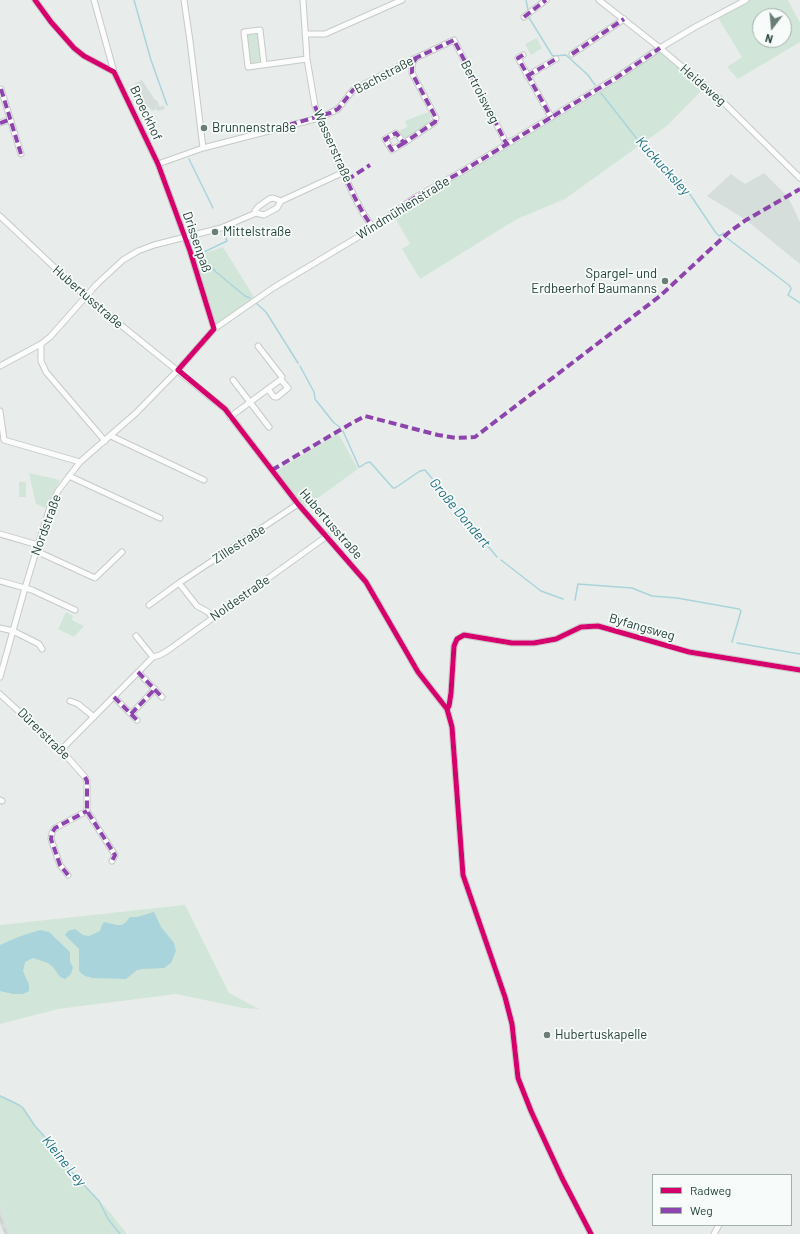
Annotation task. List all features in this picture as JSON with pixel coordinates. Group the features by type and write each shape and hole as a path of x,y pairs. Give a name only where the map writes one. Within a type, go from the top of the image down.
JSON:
{"street":[{"path":"34,0 51,22 84,56 114,72"},
{"name":"Broeckhof","path":"94,0 114,72 158,164"},
{"path":"184,0 203,148"},
{"name":"Wasserstraße","path":"303,0 307,59 315,106 319,118 363,213 373,228"},
{"path":"305,34 325,34 402,0"},
{"path":"524,17 546,0"},
{"name":"Heideweg","path":"599,0 660,48 721,100 800,178"},
{"name":"Windmühlenstraße","path":"178,370 214,329 273,288 373,228 414,198 461,172 506,143 551,118 616,78 660,48 746,0"},
{"path":"572,54 624,19"},
{"path":"264,64 260,30 244,32 248,67 307,59"},
{"name":"Bachstraße","path":"158,164 203,148 319,118 338,109 353,90 454,40"},
{"name":"Bertroisweg","path":"454,40 506,143"},
{"path":"522,55 518,58 551,118"},
{"path":"412,72 412,64 417,57"},
{"path":"527,76 556,59"},
{"path":"399,66 407,68 412,72 436,118 435,122 404,143"},
{"path":"1,89 21,154"},
{"path":"0,123 10,120"},
{"name":"Drissenpaß","path":"158,164 192,258 214,329"},
{"path":"0,366 41,344 50,337 97,284 123,260 138,251 221,228 256,214 264,215 277,208 281,201 344,172"},
{"path":"256,214 255,211 258,207 269,199 273,198 281,201"},
{"name":"Hubertusstraße","path":"1,219 86,297 225,409 298,504 366,582 418,672 440,698 447,709"},
{"path":"41,344 41,361 46,372 105,441"},
{"path":"258,346 282,377 281,380 287,389 277,398 274,397 268,389"},
{"name":"Nordstraße","path":"0,677 37,548 50,507 58,491 80,462 136,413 178,370"},
{"path":"233,380 268,427"},
{"path":"230,417 281,380"},
{"path":"0,411 4,440 80,462"},
{"path":"111,436 204,480"},
{"path":"69,476 160,518"},
{"name":"Zillestraße","path":"149,605 179,583 298,504"},
{"path":"0,534 37,548 95,578 122,552"},
{"name":"Noldestraße","path":"61,750 153,657 167,651 327,536"},
{"path":"0,581 25,588 75,610"},
{"path":"179,583 197,606 208,612 212,618"},
{"name":"Byfangsweg","path":"447,709 449,706 451,693 453,650 459,636 464,635 512,643 534,643 556,639 576,629 587,626 604,627 689,652 800,670"},
{"path":"0,628 13,631 39,644 42,649"},
{"path":"136,636 153,657"},
{"path":"138,672 162,697"},
{"path":"131,714 155,690"},
{"path":"440,698 451,693"},
{"name":"Dürerstraße","path":"0,694 61,750 85,777 87,781 86,811"},
{"path":"114,697 137,720"},
{"path":"70,701 78,704 94,717"},
{"path":"447,709 452,727 463,876 506,997 512,1024 518,1078 531,1111 562,1178 591,1234"},
{"path":"68,875 60,865 51,839 52,833 55,828 86,811 115,855 112,861"}],"shaded area":[{"path":"142,80 155,100 157,100 160,107 163,105 165,109 158,111 156,109 152,111 149,107 139,112 135,103 136,104 140,101 136,97 134,100 129,91 136,88 135,83"},
{"path":"764,173 788,197 800,222 800,264 746,220 707,196 731,174 745,184"},
{"path":"0,1206 10,1234 4,1234 0,1224"}],"green space":[{"path":"749,0 788,0 800,23 800,42 792,47 792,8 752,8 752,48 790,48 738,79 727,67 742,57 717,16"},
{"path":"258,32 261,62 250,64 246,33"},
{"path":"537,38 542,48 531,55 525,44"},
{"path":"660,51 704,88 668,125 565,199 517,219 420,279 402,249 410,244 394,216 414,198 480,160"},
{"path":"428,112 431,118 428,124 406,139 399,131 407,127 405,121"},
{"path":"223,247 254,297 215,326 194,257"},
{"path":"338,433 358,469 304,508 278,474 278,470"},
{"path":"29,473 60,480 45,508 36,504"},
{"path":"19,482 26,482 26,497 19,497"},
{"path":"66,612 73,616 72,620 84,626 74,637 58,629"},
{"path":"185,905 229,993 259,1009 243,1008 176,994 58,1009 0,1024 0,925"},
{"path":"0,1095 15,1102 23,1108 35,1126 55,1147 68,1166 127,1234 10,1234 0,1206"}],"water":[{"path":"154,912 161,927 174,943 176,951 171,963 164,968 137,970 126,979 92,978 85,976 79,971 79,949 65,935 68,931 75,929 83,935 89,936 100,931 104,922 122,925 130,917 137,917"},
{"path":"40,930 49,932 70,952 70,962 73,967 71,974 65,979 60,977 48,963 33,958 25,962 23,971 29,985 29,991 23,994 13,994 0,991 0,945"}],"waterway":[{"path":"134,0 151,60 167,105"},
{"name":"Kuckucksley","path":"526,0 528,10"},
{"name":"Kuckucksley","path":"528,16 552,55 566,55 588,75 595,85"},
{"name":"Kuckucksley","path":"601,93 637,139 683,184 716,233 719,236 724,233"},
{"path":"189,159 213,208"},
{"path":"223,230 227,241 202,253 202,257 216,272 245,296 250,298"},
{"name":"Kuckucksley","path":"727,238 790,286 791,289 788,295 800,303"},
{"path":"256,303 266,312 298,363"},
{"path":"300,366 314,392 315,399 334,423 340,427"},
{"name":"Große Dondert","path":"343,431 359,467 370,462 393,488 420,471 425,470 497,557"},
{"name":"Große Dondert","path":"501,560 541,591 563,599"},
{"name":"Große Dondert","path":"575,600 578,584 632,588 652,596 677,598 739,609 741,611 732,642"},
{"name":"Große Dondert","path":"737,643 800,654"},
{"name":"Kleine Ley","path":"0,1096 23,1108 35,1126 54,1147 66,1166 99,1201 108,1219 120,1234"}],"railway":[{"path":"0,1217 6,1234"}],"marked path":[{"path":"524,17 546,0"},
{"path":"572,54 624,19"},
{"path":"289,125 330,113 338,109 353,90 454,40 506,143"},
{"path":"315,106 329,142 355,198 373,228 414,198 461,172 616,78 660,48"},
{"path":"523,55 518,58 551,117"},
{"path":"404,143 392,150 385,139 396,133 404,143 435,122 436,118 412,73 412,64 417,57"},
{"path":"527,76 556,59"},
{"path":"1,89 21,154"},
{"path":"0,123 9,120"},
{"path":"347,180 370,165"},
{"path":"272,470 365,416 438,435 456,438 475,437 660,296 728,233 746,220 800,189"},
{"path":"138,672 162,697"},
{"path":"131,714 155,689"},
{"path":"114,697 137,720"},
{"path":"85,777 87,781 87,811 115,855 112,861"},
{"path":"68,875 60,865 51,839 52,833 55,828 87,811"}],"cycle path":[{"path":"35,0 51,22 74,48 84,56 114,72 158,164 190,251 214,329 178,370 225,409 298,504 366,582 418,672 447,709 452,727 463,875 505,997 512,1024 518,1078 531,1111 562,1178 591,1234"},
{"path":"447,709 449,706 451,693 454,646 457,639 464,635 512,643 534,643 556,639 581,627 598,626 689,652 800,670"}],"place":[{"name":"Brunnenstraße","path":"204,128"},
{"name":"Mittelstraße","path":"215,232"},
{"name":"Spargel- und Erdbeerhof Baumanns","path":"665,281"},
{"name":"Hubertuskapelle","path":"547,1035"}]}
